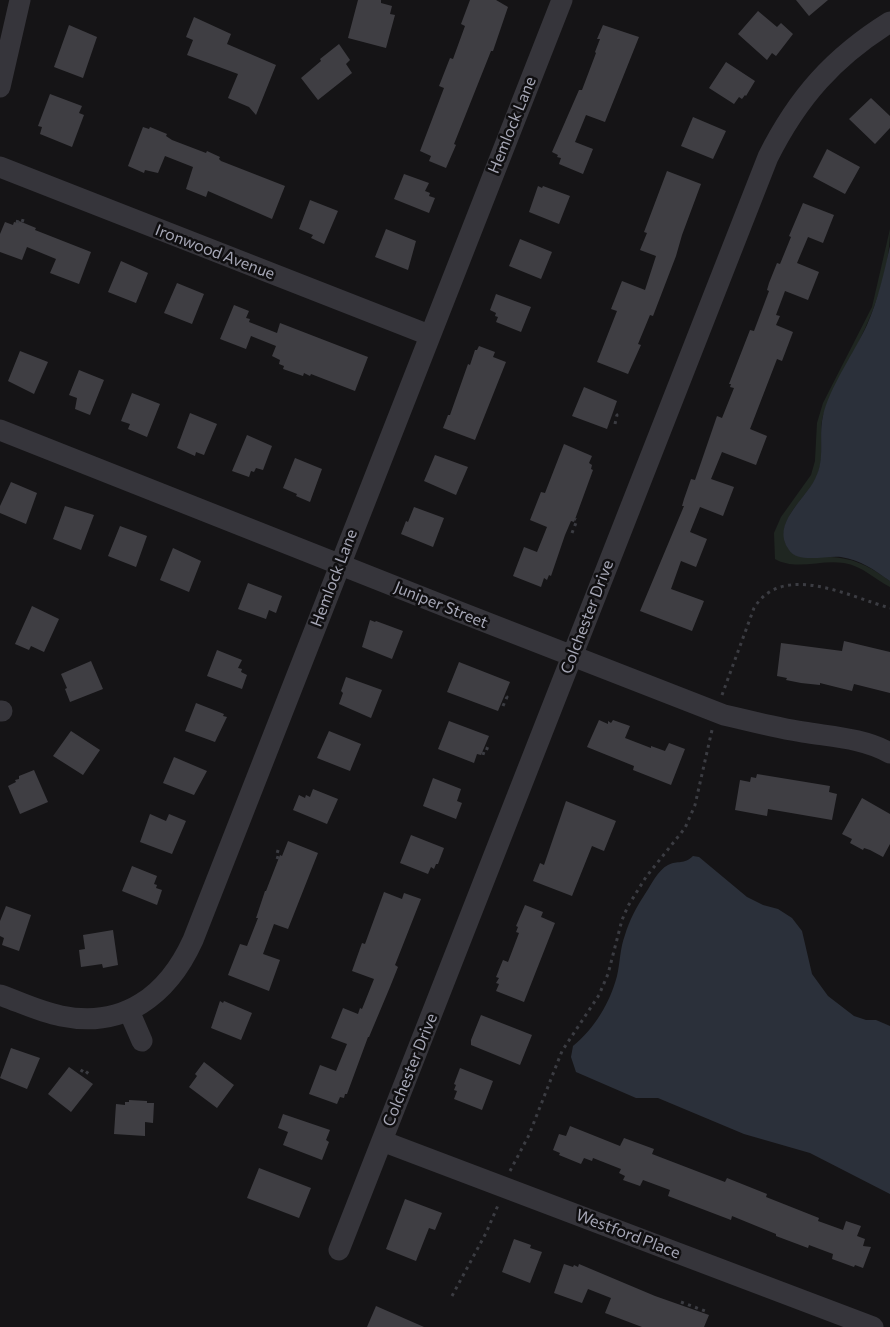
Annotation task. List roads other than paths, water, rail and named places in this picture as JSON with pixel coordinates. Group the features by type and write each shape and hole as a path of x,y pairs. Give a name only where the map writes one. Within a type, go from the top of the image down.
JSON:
{"street":[{"path":"0,87 20,0"},
{"name":"Hemlock Lane","path":"0,995 59,1016 109,1017 129,1011 149,999 180,968 562,0"},
{"name":"Colchester Drive","path":"339,1250 775,143 801,101 820,78 854,46 890,22"},
{"name":"Ironwood Avenue","path":"0,168 429,335"},
{"name":"Juniper Street","path":"0,430 724,715 767,726 839,735 890,753"},
{"path":"129,1011 142,1041"},
{"name":"Westford Place","path":"382,1141 873,1327"}]}
